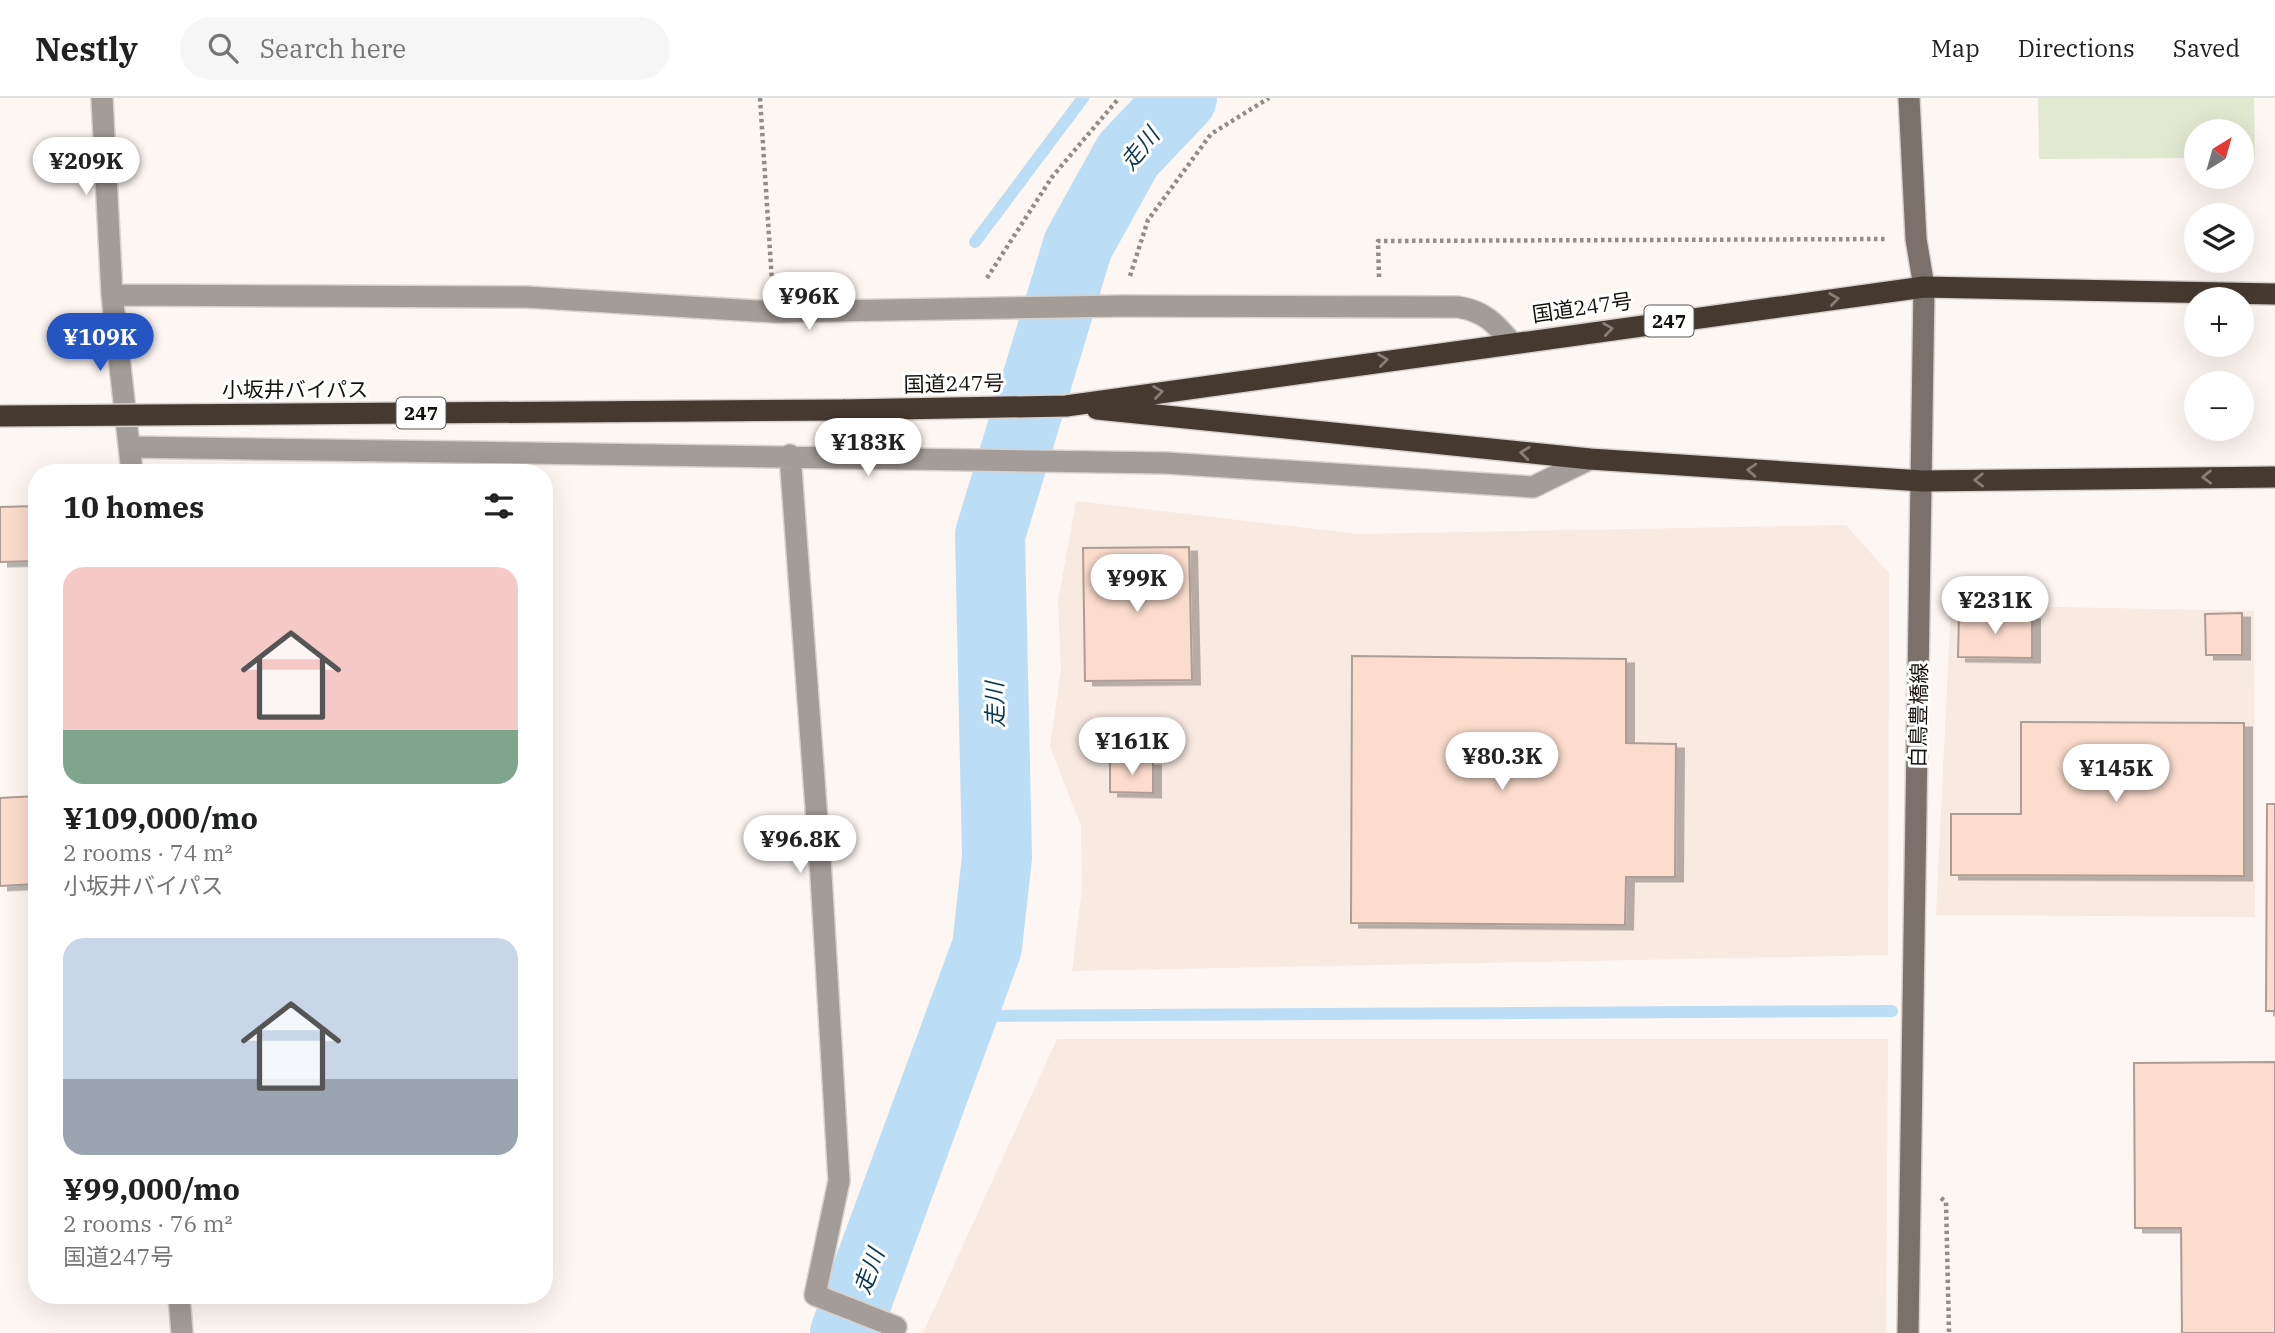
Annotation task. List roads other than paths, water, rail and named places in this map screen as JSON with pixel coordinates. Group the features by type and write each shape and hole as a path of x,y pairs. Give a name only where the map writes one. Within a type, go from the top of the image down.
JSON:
{"highway":[{"name":"国道247号","path":"843,410 1066,405 1924,287 2275,294"},
{"name":"国道247号","path":"1066,405 1590,459 1922,481 2275,477"},
{"name":"小坂井バイパス","path":"0,416 843,410"}],"main road":[{"name":"白鳥豊橋線","path":"1908,1333 1924,287 1916,239 1909,98"}],"street":[{"path":"102,98 112,295 131,464"},
{"path":"112,295 526,297 774,312 1121,306 1379,306 1475,309 1492,319 1511,342"},
{"path":"130,447 790,455 1166,463 1533,487 1590,459"},
{"path":"790,455 821,875 839,1181 815,1295 896,1327"},
{"path":"180,1304 182,1333"}],"waterway":[{"path":"975,242 1083,98"},
{"name":"走川","path":"845,1333 987,947 997,857 990,535 1078,245 1128,155 1182,98"},
{"path":"961,1016 1892,1011"}]}
